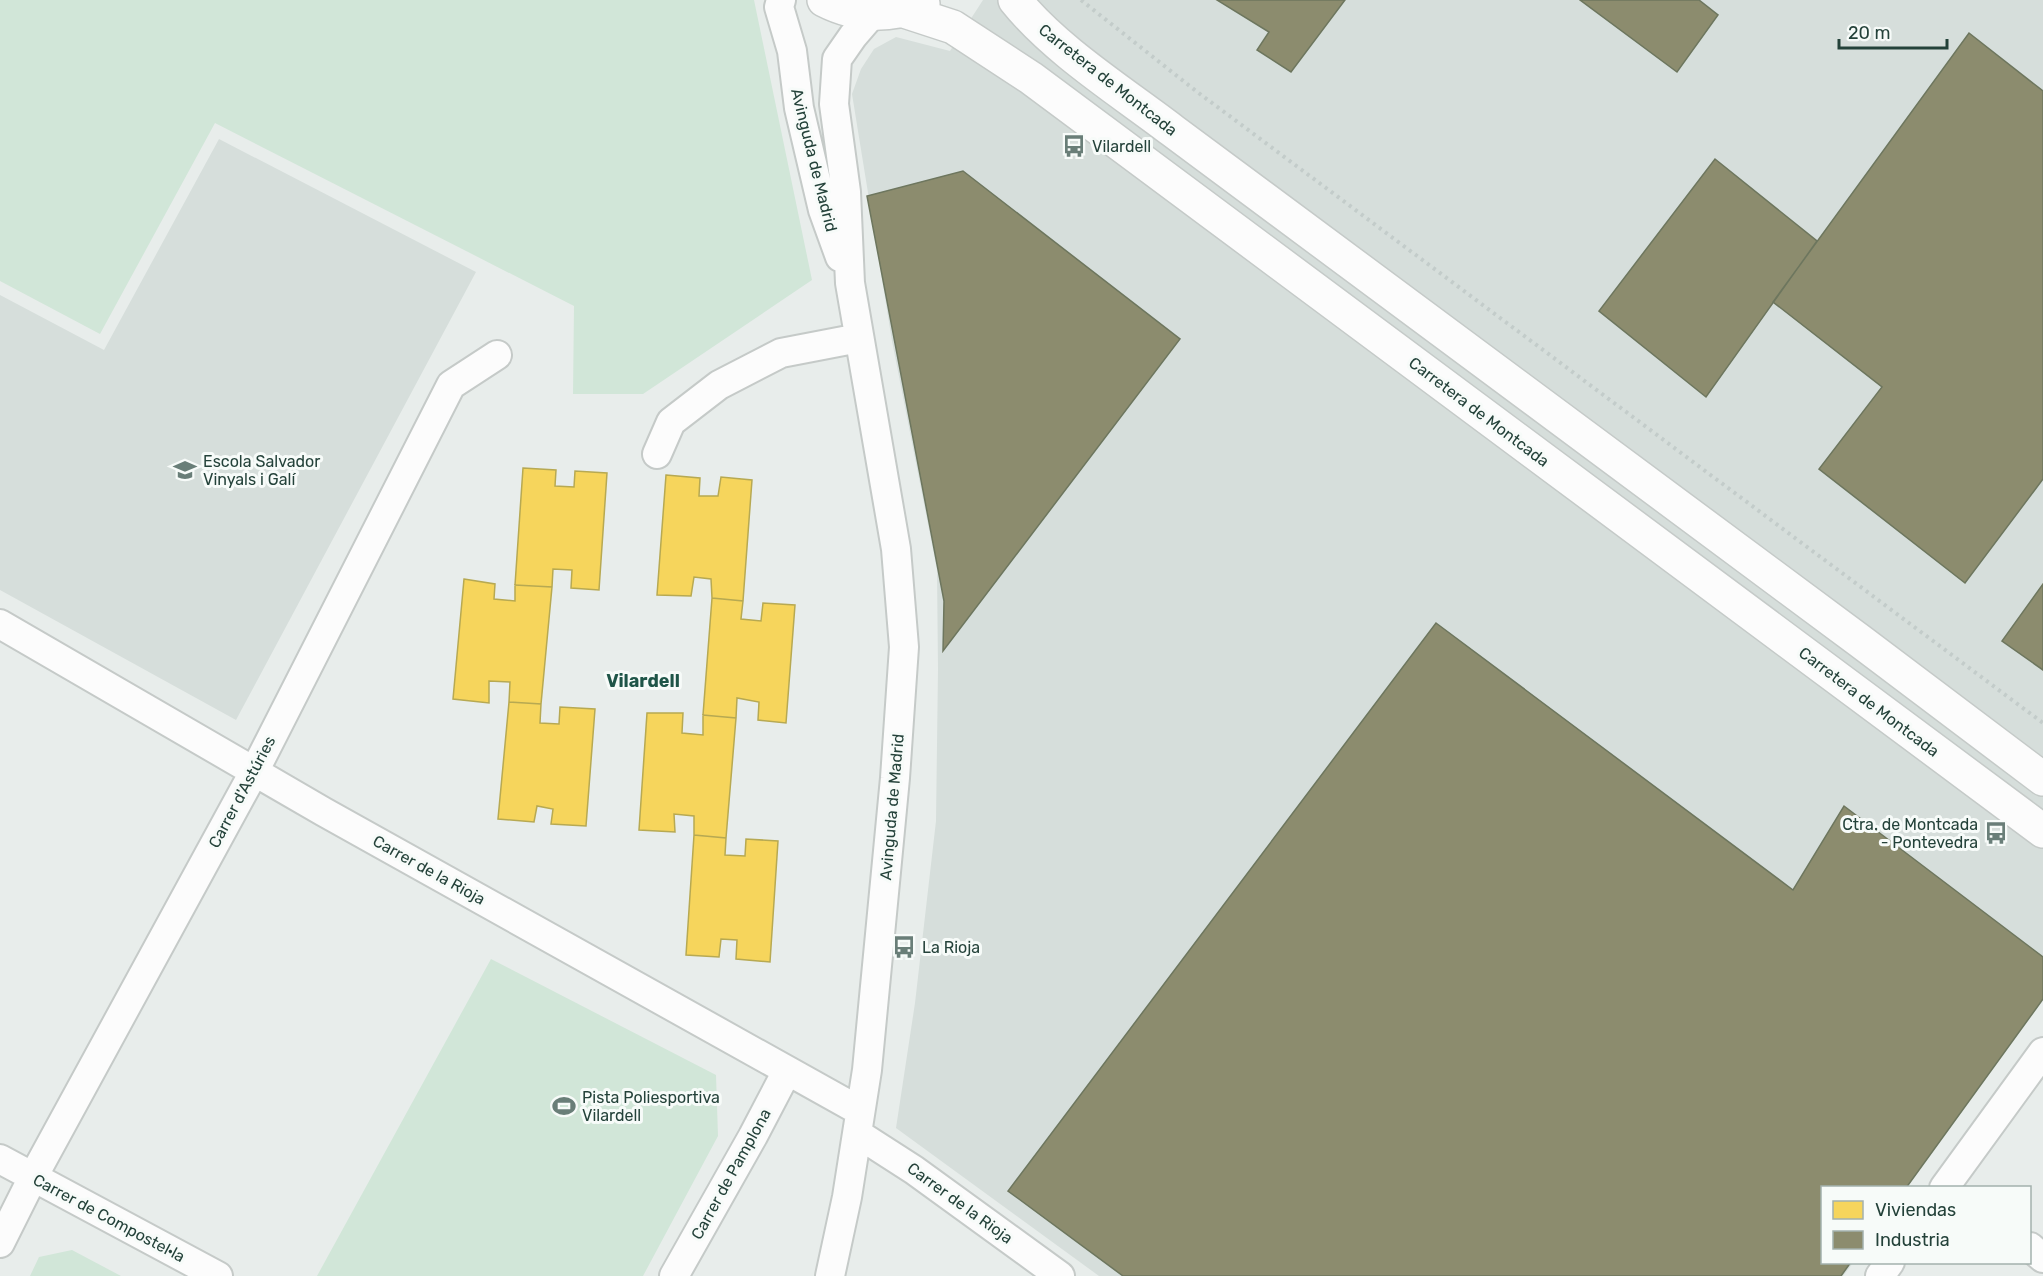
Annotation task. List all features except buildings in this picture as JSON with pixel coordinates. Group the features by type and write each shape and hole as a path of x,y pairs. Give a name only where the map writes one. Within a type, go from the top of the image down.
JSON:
{"street":[{"name":"Avinguda de Madrid","path":"781,0 779,7 792,51 799,108 823,210 850,283"},
{"path":"824,0 841,8 872,14 919,6"},
{"name":"Carretera de Montcada","path":"1015,0 1027,15 1064,47 1173,131 2043,779"},
{"name":"Carretera de Montcada","path":"919,6 1031,78 2043,831"},
{"name":"Avinguda de Madrid","path":"830,1276 847,1197 859,1122 878,962 895,778 904,647 896,549 850,283 846,192 834,104 837,59 872,14"},
{"path":"657,454 671,422 719,385 781,353 859,338"},
{"name":"Carrer d'Astúries","path":"0,1243 33,1177 254,772 451,385 497,355"},
{"name":"Carrer de la Rioja","path":"0,624 254,772 787,1071 859,1122 914,1170 1060,1276"},
{"path":"1955,1183 2043,1052"},
{"name":"Carrer de Pamplona","path":"674,1276 787,1071"},
{"name":"Carrer de Compostel·la","path":"0,1159 218,1276"},
{"path":"2031,1247 2043,1258"},
{"path":"1880,1276 1889,1264"}],"path":[{"path":"1081,0 1205,98 2043,723"}],"shaded area":[{"path":"983,0 2043,0 2043,1000 1908,1186 1821,1186 1821,1264 1852,1264 1843,1276 1099,1276 896,1128 915,1003 936,821 937,570 892,341 852,94 861,69 874,49 896,37 950,51"},
{"name":"Escola Salvador Vinyals i Galí","path":"219,139 476,272 236,720 0,590 0,295 104,350"}],"green space":[{"path":"0,0 754,0 812,280 643,394 573,394 574,306 215,123 100,334 0,281"},
{"name":"Pista Poliesportiva Vilardell","path":"491,959 716,1075 718,1136 643,1276 317,1276"},
{"path":"72,1250 121,1276 30,1276 39,1257"}],"place":[{"name":"Vilardell","path":"1074,146"},
{"name":"Escola Salvador Vinyals i Galí","path":"185,470"},
{"name":"Ctra. de Montcada - Pontevedra","path":"1996,833"},
{"name":"La Rioja","path":"904,947"},
{"name":"Pista Poliesportiva Vilardell","path":"564,1106"}],"district":[{"name":"Vilardell","path":"643,681"}]}
